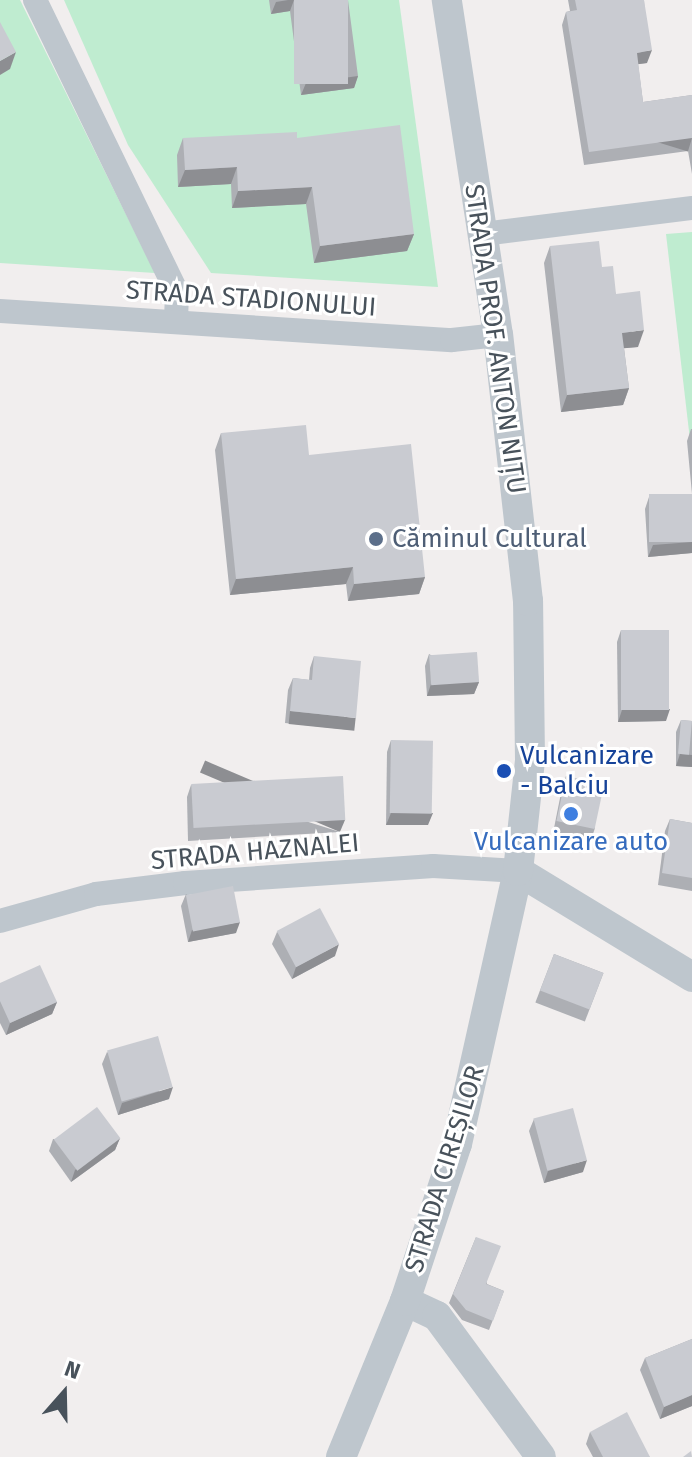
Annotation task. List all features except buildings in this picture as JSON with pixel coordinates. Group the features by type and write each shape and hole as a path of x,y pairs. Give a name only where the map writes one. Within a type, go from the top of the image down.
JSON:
{"street":[{"path":"35,0 177,292 176,322"},
{"name":"STRADA PROF. ANTON NIȚU","path":"447,0 498,335 528,601 530,760 518,871"},
{"path":"483,234 692,208"},
{"name":"STRADA STADIONULUI","path":"0,311 452,340 498,335"},
{"name":"STRADA HAZNALEI","path":"0,921 96,894 185,883 433,866 518,871"},
{"path":"518,871 692,977"},
{"name":"STRADA CIREȘILOR","path":"341,1457 405,1301 457,1144 518,871"},
{"path":"405,1301 437,1316 541,1457"}],"green space":[{"path":"0,0 20,0 155,273 0,263"},
{"path":"64,0 399,0 438,287 211,273 128,145"},
{"path":"692,232 692,457 666,234"}],"place":[{"name":"Căminul Cultural","path":"376,539"},
{"name":"Vulcanizare - Balciu","path":"504,771"},
{"name":"Vulcanizare auto","path":"571,814"}]}
